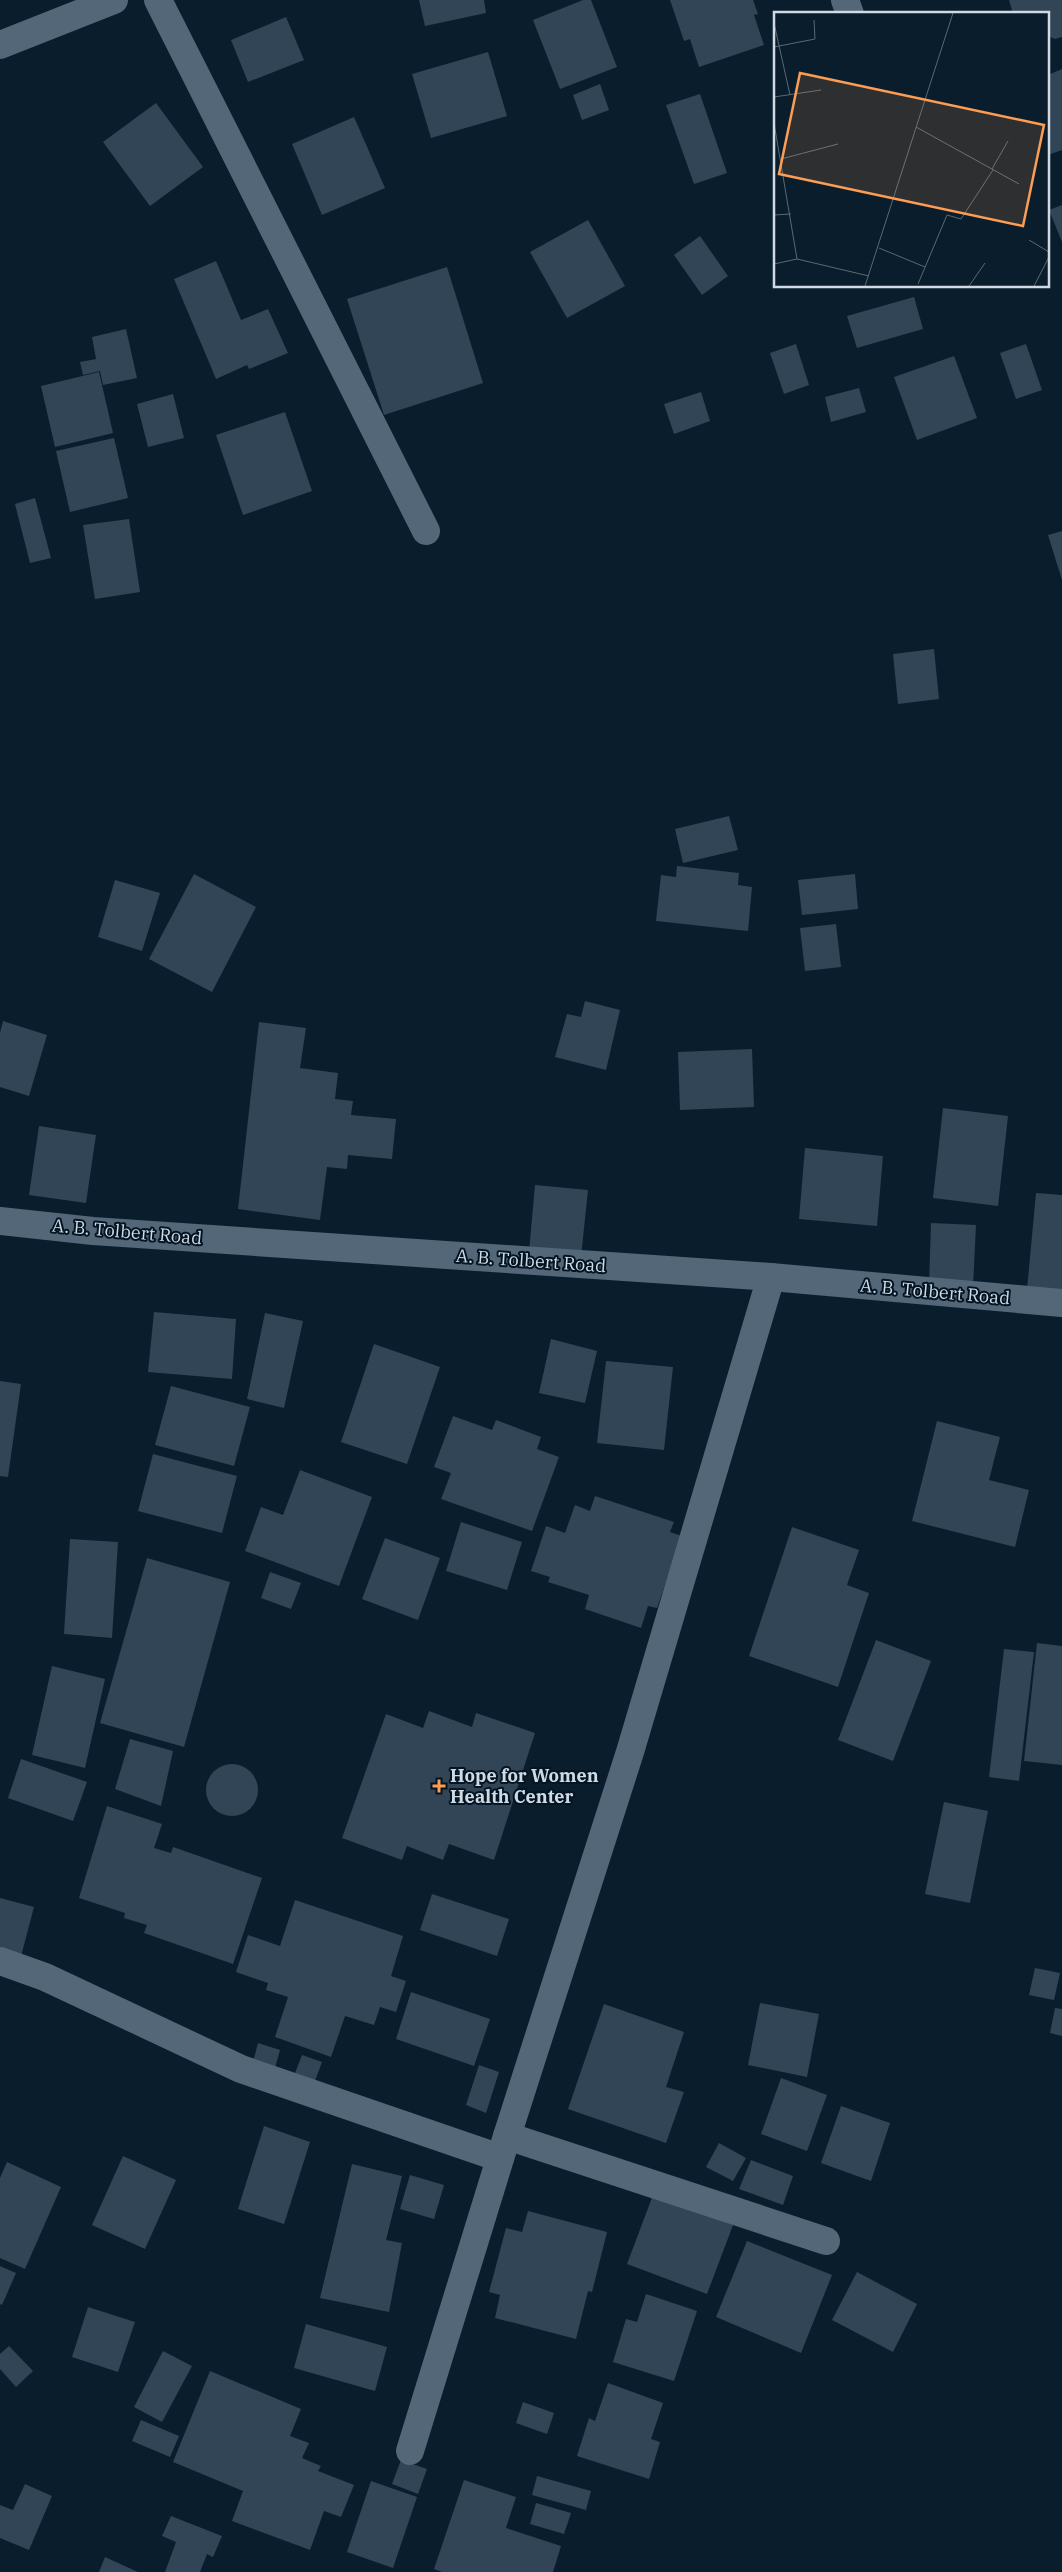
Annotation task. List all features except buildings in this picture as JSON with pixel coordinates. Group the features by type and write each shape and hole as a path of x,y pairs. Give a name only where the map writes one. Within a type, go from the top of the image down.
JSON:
{"street":[{"path":"0,45 114,0"},
{"path":"158,0 426,531"},
{"path":"844,0 849,12"},
{"name":"A. B. Tolbert Road","path":"0,1221 93,1231 771,1277 1062,1303"},
{"path":"410,2451 504,2147 630,1752 771,1277"},
{"path":"0,1961 45,1977 241,2069 826,2241"}],"place":[{"name":"Hope for Women Health Center","path":"439,1786"}]}
